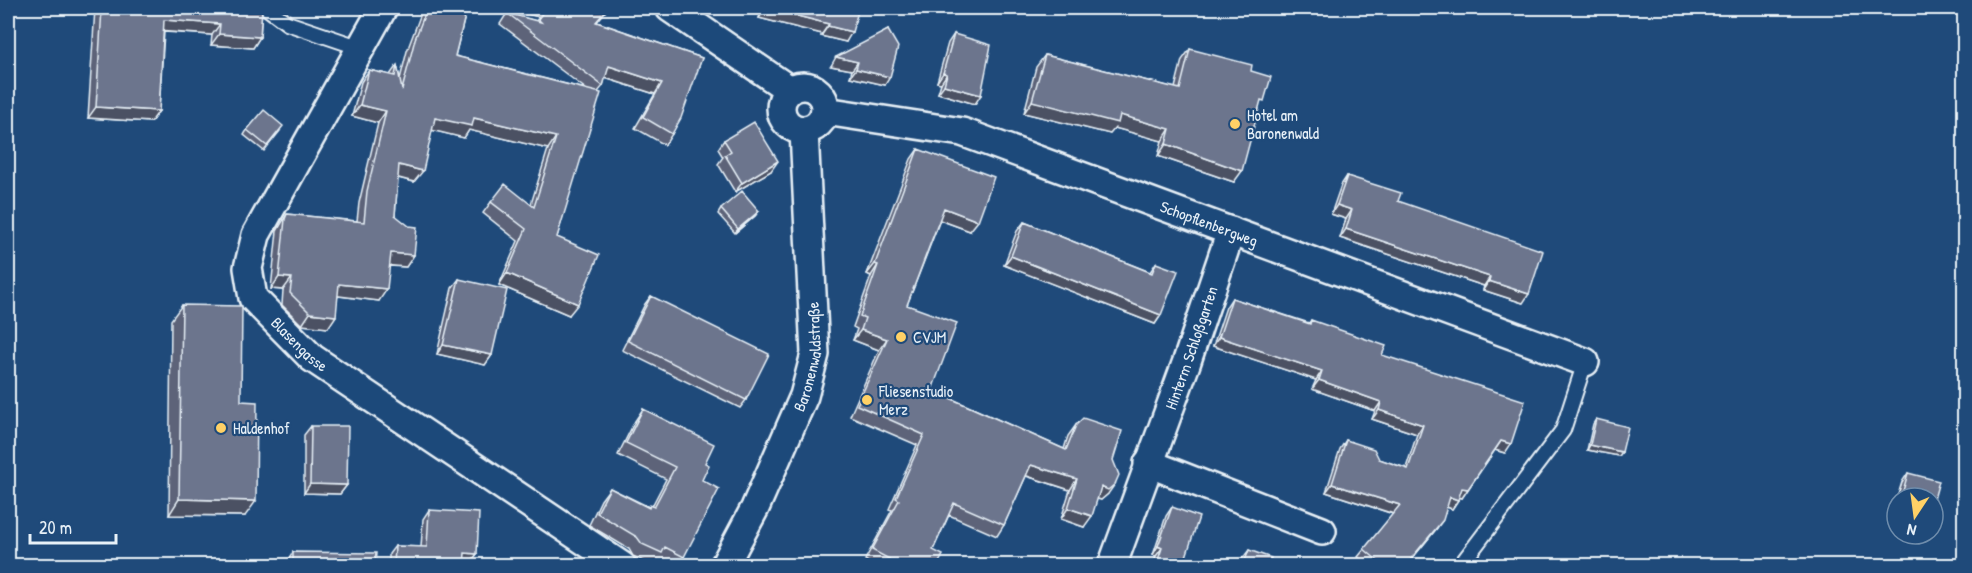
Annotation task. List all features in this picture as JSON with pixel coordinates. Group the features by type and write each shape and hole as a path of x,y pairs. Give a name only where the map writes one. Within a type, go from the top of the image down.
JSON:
{"street":[{"name":"Blasengasse","path":"383,8 256,235 248,268 253,298 312,358 622,566"},
{"path":"683,11 790,90"},
{"path":"803,86 817,91 825,103 825,111 819,124 804,130 791,127 782,116 782,102 790,90 803,86"},
{"name":"Schopflenbergweg","path":"825,111 962,132 1585,362"},
{"name":"Baronenwaldstraße","path":"724,566 755,508 804,396 815,354 804,130"},
{"name":"Hinterm Schloßgarten","path":"1112,566 1187,361 1231,231"},
{"path":"1148,463 1322,531"}],"lane":[{"path":"267,8 287,23 361,48"},
{"path":"1460,566 1563,430 1585,362"}],"building":[{"path":"102,8 262,8 260,37 219,34 220,24 164,20 159,111 96,107"},
{"path":"427,8 467,8 455,56 601,93 557,237 599,255 578,304 507,273 526,229 491,202 505,184 534,207 556,137 474,118 472,126 435,118 423,171 399,165 395,215 409,226 417,227 414,255 391,253 387,289 339,284 336,316 310,313 290,293 292,278 279,277 287,214 364,222 367,191 386,111 360,105 369,70 395,76 397,65 402,90 415,39"},
{"path":"546,8 608,8 596,22 702,58 681,118 672,134 643,117 662,83 609,66 603,86 507,13 541,22 538,19"},
{"path":"766,8 859,8 852,32"},
{"path":"888,30 898,47 890,77 856,69 858,62 836,57"},
{"path":"954,34 991,45 981,95 944,85 947,74 943,73"},
{"path":"1190,49 1252,65 1251,71 1271,77 1264,101 1261,100 1242,171 1166,144 1170,129 1120,115 1118,123 1032,101 1045,55 1180,89"},
{"path":"264,110 283,126 267,146 247,130"},
{"path":"754,122 778,161 742,183 725,155 731,151 724,140"},
{"path":"918,149 994,177 978,221 944,208 907,305 957,323 932,390 1066,450 1076,425 1083,418 1122,431 1113,460 1119,475 1115,484 1108,490 1101,487 1092,516 1068,508 1077,479 1031,465 1004,525 954,503 933,550 943,555 937,566 902,566 872,550 899,500 896,498 924,435 857,405 887,339 861,330 865,318 860,316 878,265 875,264"},
{"path":"1347,176 1401,193 1398,201 1543,251 1529,294 1489,281 1490,277 1346,229 1352,210 1337,205"},
{"path":"742,191 759,211 738,229 721,209"},
{"path":"1024,222 1152,273 1156,263 1178,271 1161,315 1011,256"},
{"path":"459,279 507,290 492,355 443,345"},
{"path":"651,296 769,354 746,400 628,341"},
{"path":"1232,298 1310,324 1311,320 1386,346 1382,355 1525,401 1511,444 1501,441 1468,489 1462,488 1458,500 1450,497 1443,520 1405,566 1392,566 1387,562 1384,566 1364,549 1400,505 1332,484 1346,440 1374,449 1379,459 1408,469 1423,425 1379,410 1381,402 1319,380 1322,371 1219,337"},
{"name":"Haldenhof","path":"182,305 242,306 241,401 257,402 256,501 179,499"},
{"path":"643,409 714,444 705,463 709,465 702,480 719,489 684,557 665,547 662,553 642,544 637,537 597,513 610,488 649,508 650,505 654,507 675,467 626,443"},
{"path":"1596,419 1628,427 1622,452 1590,445"},
{"path":"311,426 348,426 347,485 310,484"},
{"path":"1908,473 1939,481 1938,486 1904,486"},
{"path":"1172,507 1199,517 1183,566 1156,566 1162,548 1158,546"},
{"path":"429,510 479,513 477,554 465,553 464,566 394,566 395,546 427,547"},
{"path":"1249,550 1271,558 1270,564 1274,566 1243,566"},
{"path":"293,552 376,553 375,566 293,566"}],"place":[{"name":"Hotel am Baronenwald","path":"1235,124"},
{"name":"CVJM","path":"901,337"},
{"name":"Fliesenstudio Merz","path":"867,400"},
{"name":"Haldenhof","path":"221,428"}]}
